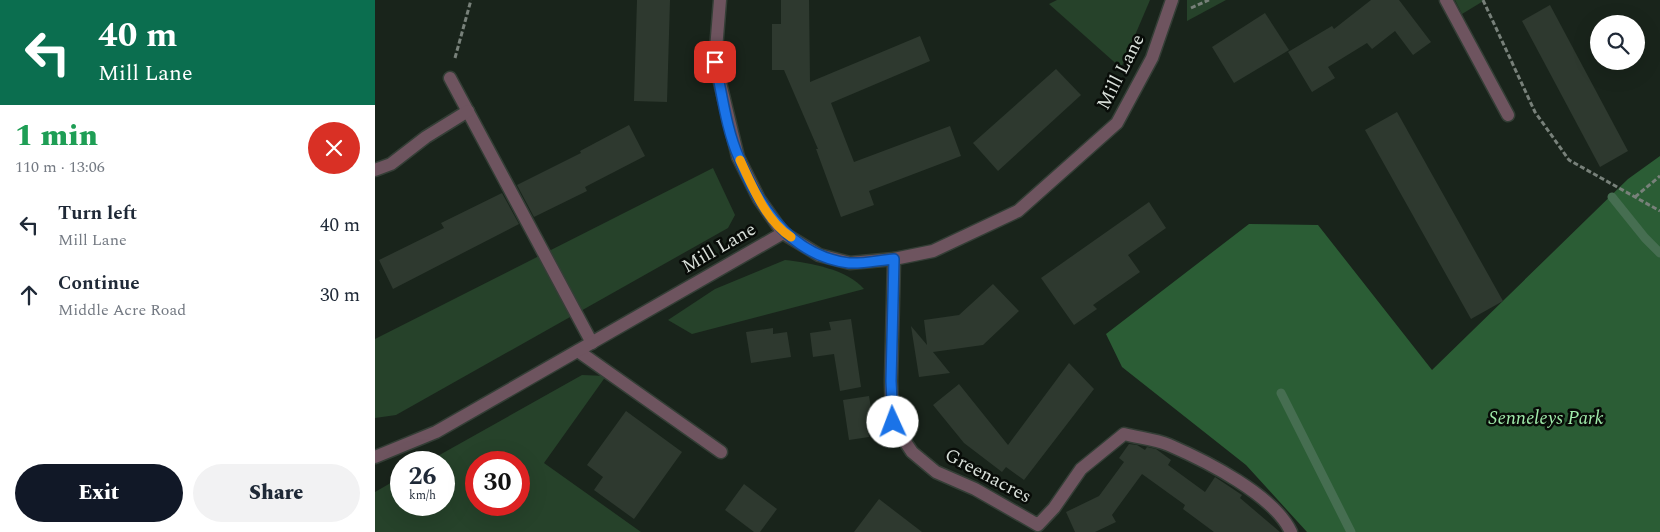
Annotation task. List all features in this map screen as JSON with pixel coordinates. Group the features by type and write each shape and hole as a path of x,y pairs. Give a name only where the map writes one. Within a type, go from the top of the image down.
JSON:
{"street":[{"path":"720,0 715,62 738,157 759,199 783,232"},
{"name":"Mill Lane","path":"375,457 436,432 592,344 783,232 819,255 850,263 894,259 933,251 1019,211 1117,123 1152,58 1172,0"},
{"path":"1446,0 1507,115"},
{"path":"450,78 592,344"},
{"path":"375,170 391,164 426,137 468,111"},
{"name":"Greenacres","path":"894,259 891,381 893,422 912,452 936,472 975,489 1040,529 1081,469 1124,434 1168,444 1249,486 1287,523 1291,532"},
{"path":"578,351 721,452"}],"path":[{"path":"450,78 471,0"},
{"path":"1483,0 1535,112 1569,160 1660,211"},
{"path":"1635,197 1660,176"}],"green space":[{"path":"1057,0 1150,0 1121,68 1049,4"},
{"path":"1187,0 1226,0 1187,21"},
{"path":"1455,0 1485,0 1462,14"},
{"name":"Senneleys Park","path":"1660,156 1660,532 1307,532 1246,465 1122,367 1106,334 1249,224 1318,225 1432,370 1628,179"},
{"path":"713,168 735,215 728,228 396,415 375,418 375,339"},
{"path":"785,260 817,265 838,272 848,276 864,289 692,334 668,320 715,289"},
{"path":"582,375 606,376 544,463 641,532 375,532 375,492 390,483 390,516 455,516 455,451 447,451"}],"building":[{"path":"637,0 670,0 667,102 634,101"},
{"path":"781,0 809,0 810,82 920,36 930,61 831,103 854,162 950,126 961,156 869,191 874,205 841,217 816,149 818,149 784,70 772,70 772,24 781,24"},
{"path":"1371,0 1399,0 1431,42 1413,55 1395,31 1372,49 1367,43 1328,67 1335,78 1312,92 1288,52 1332,26 1334,29"},
{"path":"1550,5 1628,151 1600,167 1522,21"},
{"path":"1265,13 1289,50 1234,83 1212,47"},
{"path":"1056,69 1081,95 998,171 973,143"},
{"path":"1397,112 1503,301 1471,319 1365,130"},
{"path":"629,125 645,156 585,187 587,191 534,217 517,185 581,153 580,151"},
{"path":"502,193 519,224 393,289 379,260 444,228 441,223"},
{"path":"1149,202 1166,228 1128,255 1140,272 1093,305 1097,309 1074,325 1041,278"},
{"path":"993,284 1019,311 983,345 933,352 950,373 919,377 911,326 927,345 924,320 959,315"},
{"path":"851,319 861,387 840,391 834,354 813,357 810,333 831,330 829,322"},
{"path":"773,328 773,334 787,332 791,357 751,363 746,332"},
{"path":"1069,363 1094,389 1024,480 1006,467 1002,472 964,443 933,405 959,384 1008,445"},
{"path":"869,396 873,420 867,421 869,437 849,440 843,400"},
{"path":"626,411 682,452 634,519 594,490 603,477 587,465"},
{"path":"1129,444 1137,445 1145,450 1147,447 1156,449 1171,460 1168,465 1205,492 1215,477 1242,495 1240,498 1280,532 1214,532 1183,509 1185,505 1142,474 1112,515 1116,522 1095,532 1075,532 1066,512 1099,496 1124,462 1119,458"},
{"path":"744,484 777,509 760,532 754,532 725,510"},
{"path":"879,499 922,532 854,532"}],"waterway":[{"path":"1612,197 1645,238 1660,253"},
{"path":"1281,393 1351,532"}],"slow traffic":[{"path":"740,160 759,199 783,232 791,237"}],"route":[{"path":"715,62 738,157 759,199 783,232 819,255 850,263 894,259 891,381 893,422"}]}
